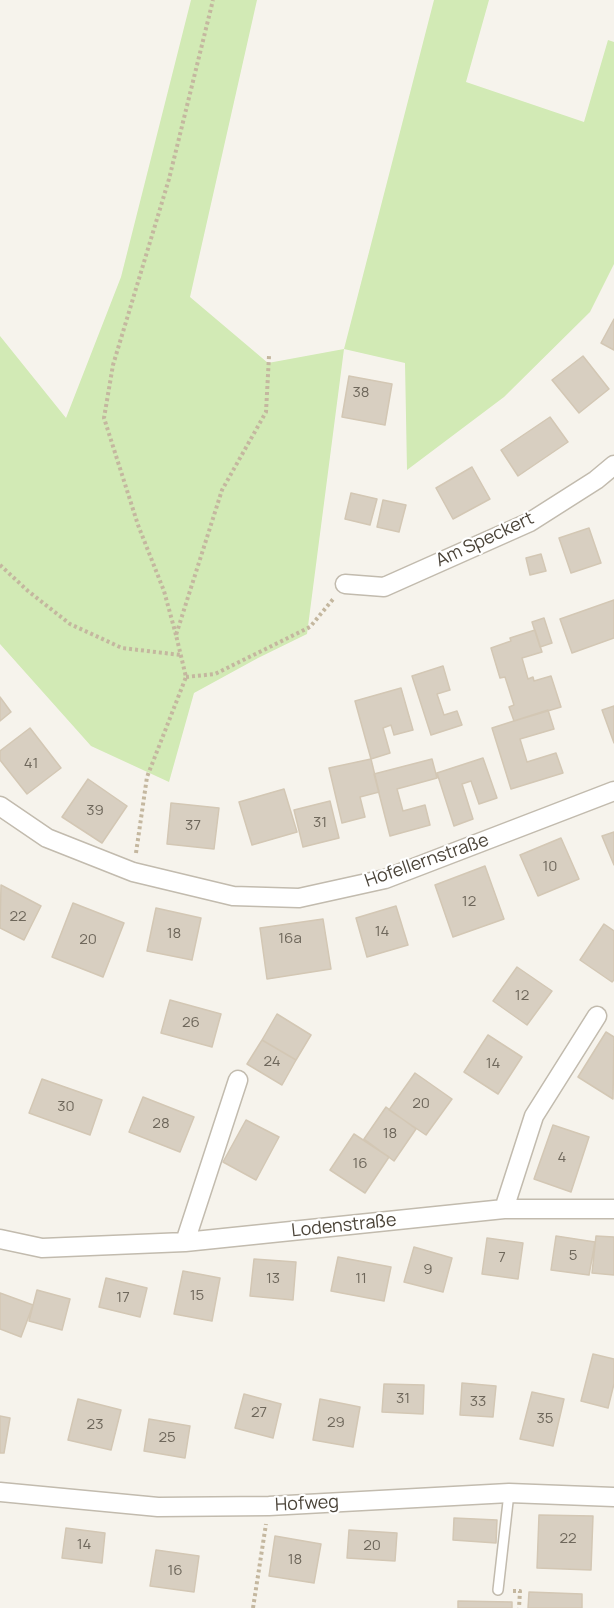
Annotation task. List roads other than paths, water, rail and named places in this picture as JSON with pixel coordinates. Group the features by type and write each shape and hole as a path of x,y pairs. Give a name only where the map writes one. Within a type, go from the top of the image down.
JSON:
{"street":[{"name":"Am Speckert","path":"345,584 384,586 530,522 596,480 614,465"},
{"name":"Hofellernstraße","path":"0,806 47,838 133,872 233,896 299,898 385,879 614,791"},
{"path":"504,1209 534,1116 597,1016"},
{"path":"185,1242 238,1080"},
{"name":"Lodenstraße","path":"0,1239 42,1248 185,1242 504,1209 614,1209"},
{"name":"Hofweg","path":"0,1492 158,1507 269,1506 509,1493 614,1497"}],"lane":[{"path":"498,1590 509,1493"}]}
